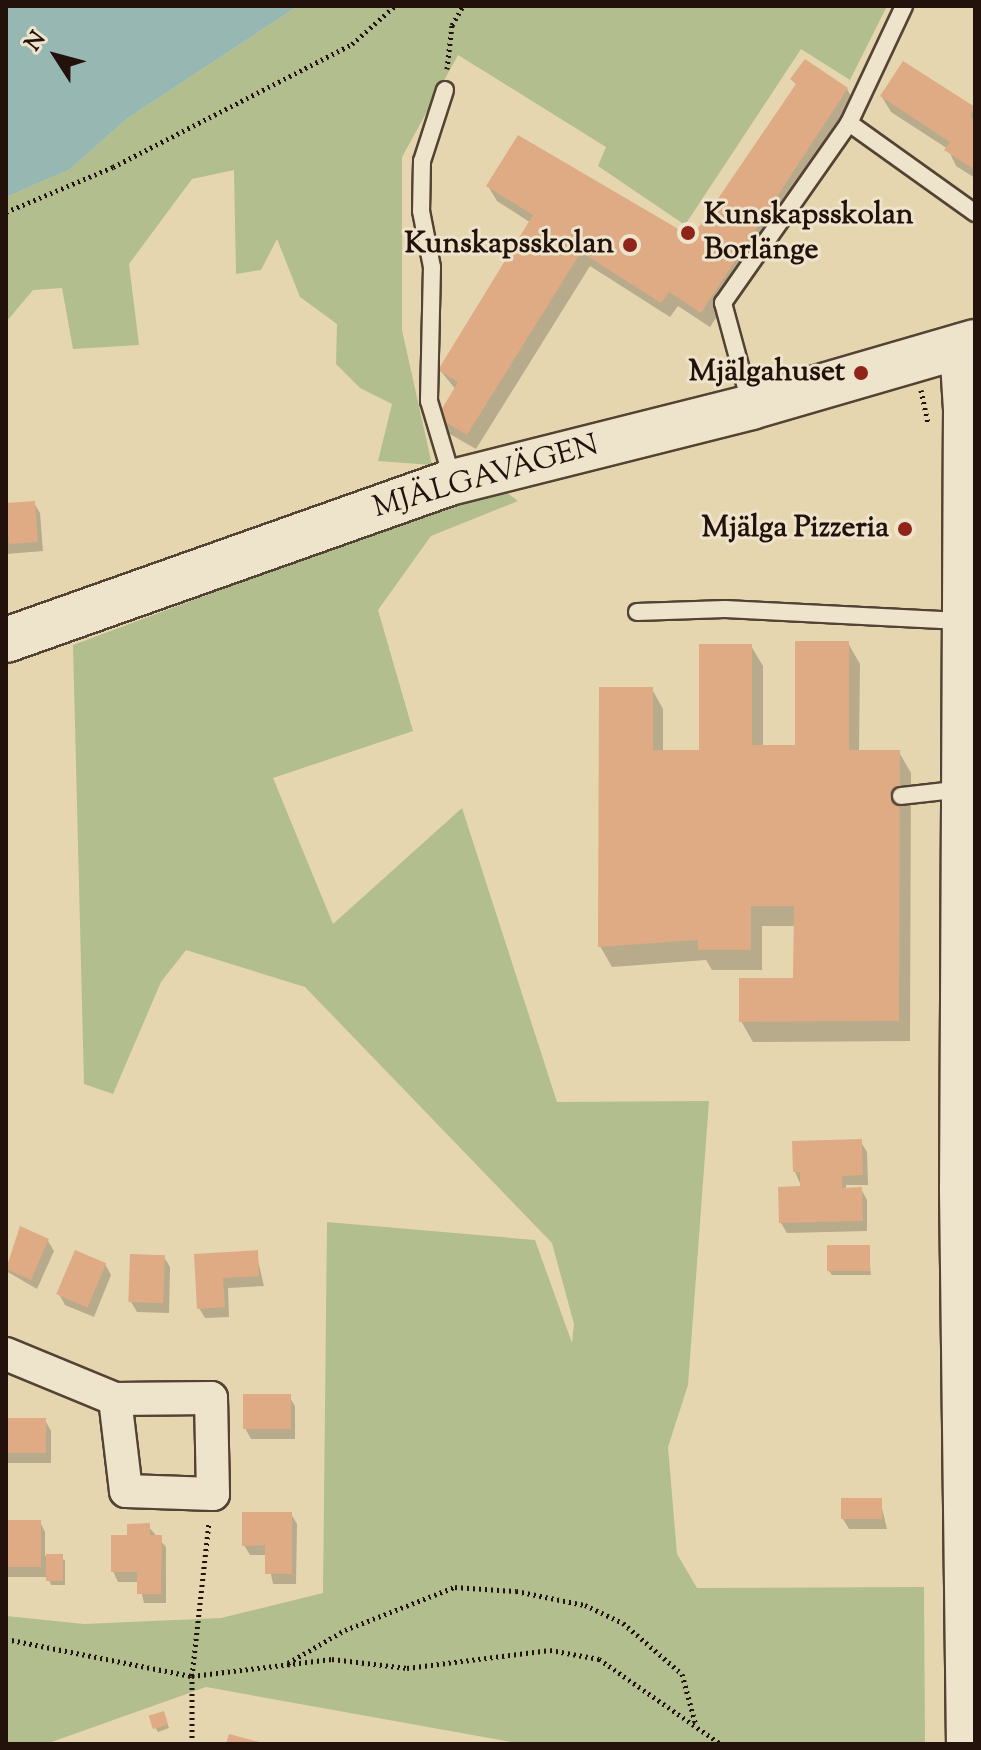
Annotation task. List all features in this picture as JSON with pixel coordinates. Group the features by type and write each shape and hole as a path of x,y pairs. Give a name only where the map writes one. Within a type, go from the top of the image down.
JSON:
{"street":[{"name":"MJÄLGAVÄGEN","path":"6,640 453,482 751,407 968,344"},
{"path":"968,344 963,621 968,789 969,1744"},
{"path":"6,1354 115,1399 211,1398 213,1494 126,1491 115,1399"}],"lane":[{"path":"751,407 723,303 849,123 904,6"},
{"path":"445,90 422,161 421,211 432,267 429,401 453,482"},
{"path":"849,123 975,213"},
{"path":"637,612 725,609 963,621"},
{"path":"901,796 968,789"}],"path":[{"path":"6,212 113,167 352,44 395,6"},
{"path":"445,90 452,25 463,6"},
{"path":"192,1744 192,1676 213,1494"},
{"path":"284,1665 345,1630 455,1587 516,1591 585,1605 623,1623 682,1674 695,1722"},
{"path":"6,1639 192,1676 332,1659 407,1668 550,1650 599,1659 695,1722 721,1744"}],"green space":[{"path":"298,6 887,6 850,80 801,49 685,225 598,166 606,147 458,55 402,157 402,330 432,465 378,461 392,404 360,388 336,364 337,324 300,297 277,239 261,270 236,274 234,170 192,179 129,264 139,345 73,349 62,288 33,290 6,322 6,197 69,170 128,118"},
{"path":"498,486 518,501 431,536 378,610 413,731 273,778 333,924 462,808 557,1102 709,1101 688,1385 668,1447 677,1554 697,1588 924,1587 925,1744 522,1744 206,1687 46,1744 6,1744 6,1616 84,1624 221,1618 323,1593 327,1222 535,1240 572,1343 574,1324 552,1243 305,987 186,950 161,982 113,1094 84,1084 73,645"}],"water":[{"path":"6,6 298,6 128,118 69,170 6,197"}],"building":[{"name":"Kunskapsskolan","path":"805,59 848,88 701,313 669,292 661,303 581,252 467,435 437,417 458,382 438,370 533,215 486,186 518,135 692,237 796,84 790,79"},
{"path":"903,61 975,107 970,116 975,119 975,170 944,150 950,142 880,96"},
{"path":"35,501 38,542 9,544 6,503"},
{"path":"795,641 849,641 849,750 900,750 899,1021 739,1022 739,978 793,978 794,906 751,906 751,950 698,950 698,940 598,947 599,687 653,687 653,750 699,750 699,644 752,644 752,745 795,745"},
{"path":"862,1139 863,1175 842,1176 842,1188 862,1187 863,1221 779,1223 778,1187 800,1186 800,1172 793,1172 792,1141"},
{"path":"20,1226 49,1239 31,1280 6,1269"},
{"path":"827,1245 870,1245 870,1271 827,1271"},
{"path":"75,1250 106,1263 88,1307 56,1294"},
{"path":"258,1250 259,1276 223,1278 225,1307 197,1309 194,1254"},
{"path":"130,1254 165,1255 163,1303 128,1302"},
{"path":"243,1394 291,1394 291,1429 243,1429"},
{"path":"6,1418 46,1418 46,1453 6,1453"},
{"path":"841,1498 882,1498 882,1519 841,1519"},
{"path":"242,1512 292,1512 292,1574 265,1574 265,1545 242,1546"},
{"path":"6,1520 41,1520 41,1567 6,1567"},
{"path":"150,1523 150,1535 162,1535 161,1594 137,1594 137,1572 111,1572 111,1535 127,1535 127,1524"},
{"path":"46,1554 63,1554 63,1581 46,1581"},
{"path":"164,1711 168,1724 153,1729 149,1716"},
{"path":"229,1734 263,1743 263,1744 226,1744"}],"place":[{"name":"Kunskapsskolan Borlänge","path":"688,233"},
{"name":"Kunskapsskolan","path":"630,245"},
{"name":"Mjälgahuset","path":"861,373"},
{"name":"Mjälga Pizzeria","path":"905,529"}]}
